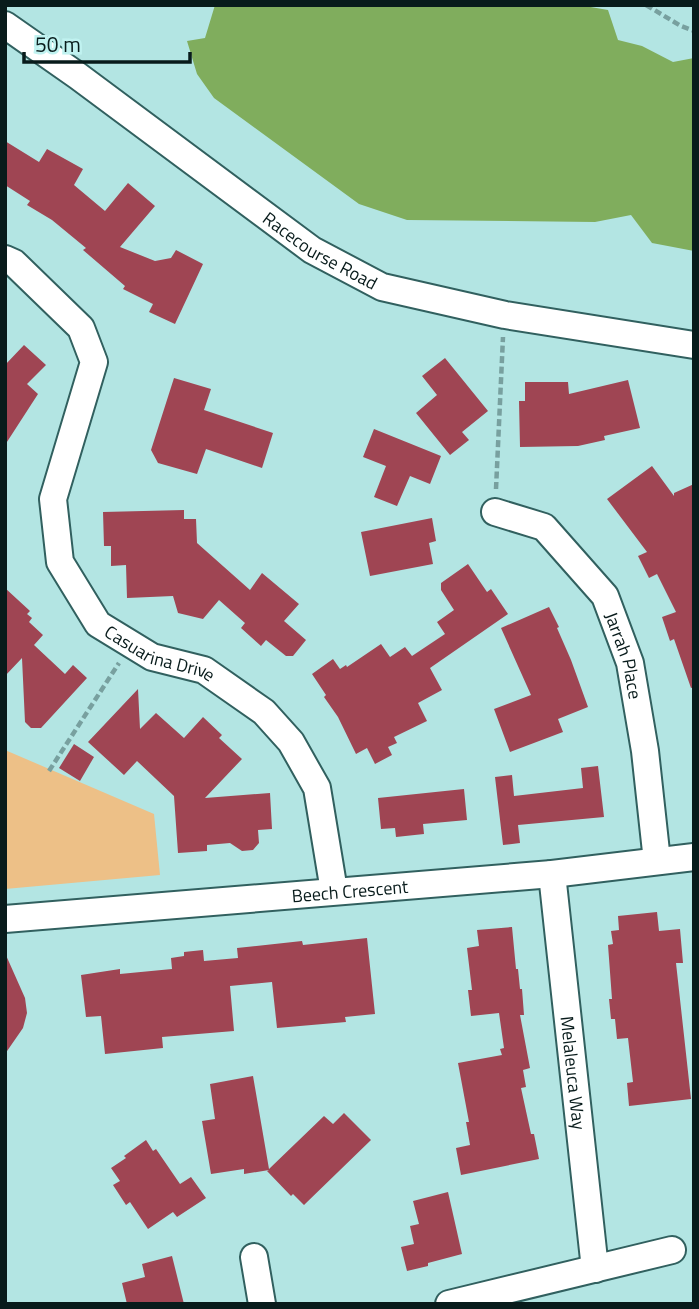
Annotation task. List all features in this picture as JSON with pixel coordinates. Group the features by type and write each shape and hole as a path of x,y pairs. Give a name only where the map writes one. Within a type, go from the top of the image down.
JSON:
{"street":[{"name":"Racecourse Road","path":"5,25 312,250 382,287 505,315 694,345"},
{"name":"Casuarina Drive","path":"5,260 14,263 81,328 94,362 53,499 60,562 97,624 152,657 204,670 264,712 291,742 317,788 334,891"},
{"name":"Jarrah Place","path":"495,512 544,527 605,596 629,663 645,751 657,861"},
{"name":"Beech Crescent","path":"5,919 552,874 694,857"},
{"name":"Melaleuca Way","path":"552,874 595,1269"},
{"path":"449,1304 672,1250"},
{"path":"254,1257 262,1304"}],"path":[{"path":"646,5 694,32"},
{"path":"495,512 505,315"},
{"path":"49,771 130,644"}],"shaded area":[{"path":"215,5 579,5 608,10 618,40 642,46 673,62 694,58 694,251 652,243 631,215 595,222 407,220 359,204 214,98 197,74 187,41 205,38"},
{"path":"5,750 154,814 160,875 5,889"}],"building":[{"path":"5,141 39,162 47,149 83,169 74,185 105,211 128,183 155,206 120,247 155,261 171,258 176,250 203,264 175,324 149,312 153,304 123,289 125,286 83,250 86,248 52,220 27,205 30,201 5,185"},
{"path":"24,345 46,365 27,384 38,394 5,445 5,365"},
{"path":"445,358 488,411 462,432 469,440 450,455 416,413 437,395 422,376"},
{"path":"174,378 211,389 204,410 273,433 262,468 206,449 197,474 158,463 151,450"},
{"path":"628,380 640,428 604,436 605,440 578,446 520,447 519,401 525,401 525,382 568,382 569,394"},
{"path":"374,429 441,456 430,484 410,476 397,506 374,497 386,466 363,457"},
{"path":"652,466 674,496 674,493 694,484 694,687 691,688 674,639 670,641 662,617 676,612 657,574 649,578 638,556 647,552 607,499"},
{"path":"184,510 184,519 196,519 197,543 250,590 262,573 299,604 284,621 306,640 293,656 286,656 266,640 261,646 241,628 245,623 219,600 203,619 178,613 173,596 127,598 126,565 111,566 111,546 104,546 103,512"},
{"path":"432,518 436,541 429,543 433,564 370,576 361,532"},
{"path":"468,564 487,592 491,589 508,614 430,668 442,690 418,703 427,721 394,737 397,743 388,747 392,755 375,764 367,748 356,754 338,717 324,697 326,695 312,674 333,659 340,669 346,665 347,667 381,644 390,657 405,647 412,656 445,634 437,622 454,610 441,590 441,583"},
{"path":"5,588 30,611 27,614 32,618 29,622 43,635 34,645 65,674 73,665 87,678 41,728 31,728 25,722 22,658 5,676"},
{"path":"549,607 588,707 558,719 563,732 510,752 494,709 531,695 501,628"},
{"path":"138,689 140,729 156,713 184,738 203,717 222,735 219,738 242,759 205,798 270,793 272,829 258,830 259,843 253,850 242,851 230,843 207,845 207,851 178,853 174,796 137,761 124,775 88,742"},
{"path":"74,744 94,757 80,781 59,768"},
{"path":"598,766 604,817 518,825 520,843 503,845 495,777 512,775 514,796 583,788 581,768"},
{"path":"464,789 467,820 423,824 424,834 396,837 395,828 381,829 378,798"},
{"path":"657,912 659,931 680,929 683,963 676,963 691,1099 629,1106 627,1083 633,1082 628,1038 617,1039 615,1019 611,1019 608,945 613,944 611,931 619,930 618,916"},
{"path":"512,927 516,969 522,989 524,1015 520,1015 530,1068 523,1070 526,1087 521,1088 539,1159 461,1175 456,1148 470,1145 466,1122 469,1122 458,1063 502,1055 500,1049 504,1048 499,1013 471,1016 468,990 472,990 467,948 479,946 477,930"},
{"path":"367,938 375,1014 345,1017 346,1022 277,1028 272,982 230,986 234,1031 162,1037 163,1048 105,1054 101,1016 86,1017 81,975 120,969 120,974 172,969 171,958 184,956 184,952 203,950 204,961 238,958 237,948"},
{"path":"5,953 25,998 27,1013 23,1028 5,1054"},
{"path":"253,1076 269,1169 324,1116 333,1124 344,1113 371,1140 304,1205 293,1194 291,1196 267,1171 269,1170 244,1174 244,1169 211,1174 202,1121 215,1119 210,1084"},
{"path":"146,1140 153,1151 156,1149 180,1184 191,1177 206,1198 177,1217 173,1212 148,1229 130,1202 126,1205 113,1185 120,1181 111,1168"},
{"path":"448,1192 462,1254 407,1271 401,1247 414,1244 410,1226 419,1224 413,1201"},
{"path":"172,1256 184,1304 127,1304 122,1283 145,1277 142,1264"}]}
